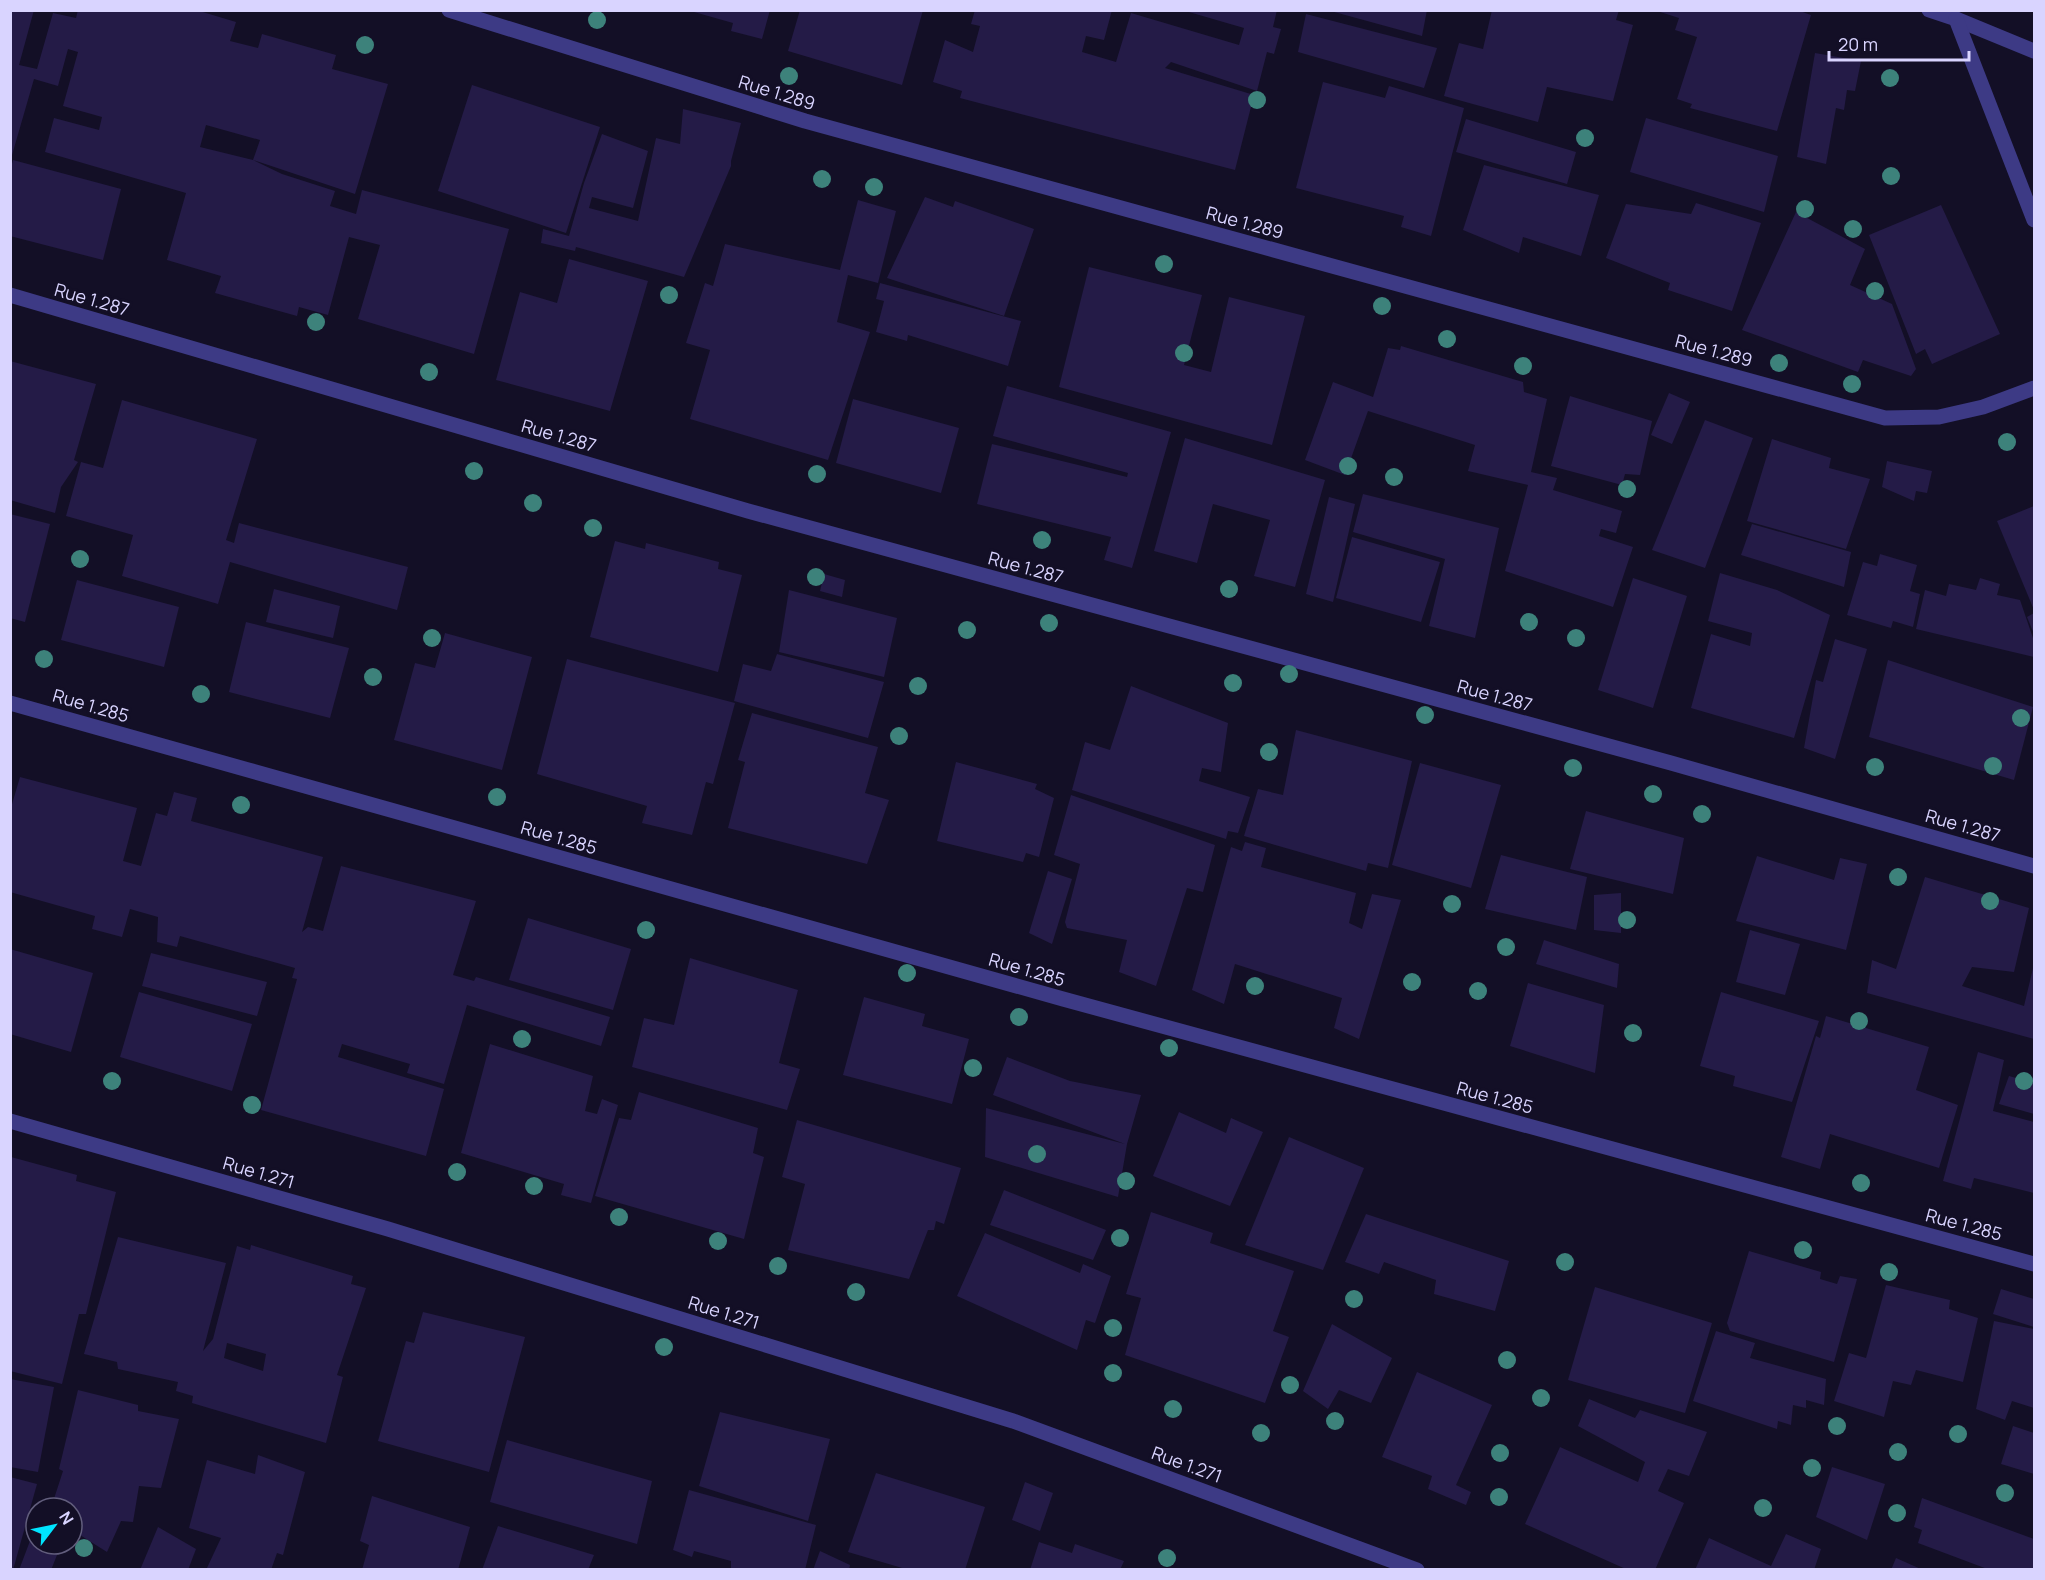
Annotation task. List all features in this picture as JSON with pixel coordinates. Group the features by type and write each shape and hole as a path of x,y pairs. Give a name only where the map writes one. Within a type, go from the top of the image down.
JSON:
{"street":[{"name":"Rue 1.289","path":"449,10 805,121 1885,418 1939,417 1983,407 2034,388"},
{"path":"1929,10 2034,51"},
{"path":"1956,19 2034,220"},
{"name":"Rue 1.287","path":"10,295 748,511 1671,763 2034,866"},
{"name":"Rue 1.285","path":"10,703 1063,999 2034,1264"},
{"name":"Rue 1.271","path":"10,1121 388,1229 1013,1421 1411,1568"}],"building":[{"path":"10,10 34,10 19,65 37,69 53,13 76,18 78,10 196,10 236,22 230,41 258,48 262,34 336,55 332,69 388,84 355,194 253,160 282,174 335,191 330,206 356,214 362,190 509,229 474,354 358,319 380,245 349,237 328,315 299,307 297,316 215,293 221,276 167,260 186,193 45,152 54,118 99,130 102,117 63,106 78,52 68,49 58,86 34,79 10,162","holes":["206,125 260,140 253,160 200,147"]},
{"path":"687,10 770,10 762,39 731,31 733,23"},
{"path":"800,10 923,10 902,85 788,51"},
{"path":"975,10 1112,10 1104,40 1086,36 1082,52 1116,62 1131,13 1239,45 1244,28 1182,10 1277,10 1273,27 1281,29 1274,54 1267,52 1257,91 1171,62 1165,68 1254,95 1235,170 960,98 962,91 933,82 945,40 973,52 980,26 971,24"},
{"path":"1327,10 1427,10 1422,36"},
{"path":"1492,10 1619,10 1616,20 1633,25 1613,101 1547,87 1538,122 1444,96 1459,43 1483,49"},
{"path":"1654,10 1797,10 1811,15 1777,131 1690,108 1692,104 1677,99 1697,37 1675,30 1679,18"},
{"path":"1306,14 1437,48 1424,88 1298,52"},
{"path":"1815,53 1861,61 1855,91 1847,90 1844,110 1836,108 1826,164 1797,157"},
{"path":"1323,82 1385,98 1389,86 1464,108 1431,236 1401,227 1404,216 1296,188"},
{"path":"472,85 600,127 566,233 438,191"},
{"path":"683,109 741,123 731,166 684,277 576,247 575,251 541,243 543,229 569,236 584,183 602,134 648,151 633,208 592,197 589,208 638,221 656,138 680,144"},
{"path":"1646,118 1778,156 1764,212 1630,172"},
{"path":"1466,119 1576,152 1567,184 1456,152"},
{"path":"13,160 121,189 103,260 10,236 10,171"},
{"path":"1484,165 1599,195 1581,256 1523,237 1519,253 1463,230"},
{"path":"925,197 953,207 955,201 1034,229 1004,316 887,278"},
{"path":"858,200 896,211 878,283 848,275 837,322 870,332 828,460 690,419 710,350 686,343 705,283 713,286 725,244 840,270"},
{"path":"1696,203 1761,223 1732,311 1668,290 1670,283 1606,258 1626,204 1691,214"},
{"path":"1941,205 2000,334 1932,364 1925,349 1916,354 1869,235"},
{"path":"1796,212 1865,249 1850,285 1892,304 1916,369 1911,376 1863,360 1858,372 1742,330"},
{"path":"569,259 648,281 610,411 496,380 520,292 557,303"},
{"path":"1089,267 1202,295 1184,365 1211,372 1229,297 1305,316 1272,445 1059,387"},
{"path":"880,283 1021,321 1008,366 908,335 907,341 876,332 884,301 876,299"},
{"path":"1401,346 1523,382 1524,392 1547,399 1531,472 1557,478 1553,490 1622,511 1616,533 1601,529 1599,536 1633,547 1613,607 1505,571 1528,485 1468,471 1475,445 1368,411 1345,475 1305,460 1333,382 1373,397 1388,348 1400,350"},
{"path":"10,361 96,384 74,460 78,462 61,487 55,513 10,500"},
{"path":"1007,386 1171,432 1132,568 1104,560 1111,537 977,504 992,444 1127,477 1128,473 993,436"},
{"path":"1669,393 1690,402 1672,444 1651,435"},
{"path":"1570,396 1652,421 1640,475 1625,474 1622,485 1551,466"},
{"path":"853,399 959,428 941,493 836,463"},
{"path":"122,400 257,439 226,540 234,543 239,523 408,567 397,610 230,562 218,604 122,576 133,535 66,516 81,462 103,468"},
{"path":"1705,420 1753,438 1705,568 1652,550"},
{"path":"1185,438 1325,480 1295,587 1254,576 1270,520 1213,504 1197,563 1154,551"},
{"path":"1772,439 1831,458 1829,468 1870,479 1846,549 1747,521"},
{"path":"1887,461 1932,471 1927,493 1916,491 1914,501 1882,487"},
{"path":"1363,494 1499,528 1475,638 1429,626 1445,559 1353,532"},
{"path":"1329,497 1355,504 1333,602 1306,594"},
{"path":"2034,506 2034,610 1997,521"},
{"path":"10,514 50,524 25,622 10,618"},
{"path":"1752,524 1851,552 1844,587 1741,555"},
{"path":"1352,537 1440,562 1421,622 1336,598"},
{"path":"615,541 645,549 646,543 719,562 718,569 742,575 718,672 590,637"},
{"path":"1880,554 1917,565 1910,591 1920,594 1913,627 1893,621 1891,628 1847,615 1863,562 1877,566"},
{"path":"1720,573 1777,590 1830,615 1794,738 1691,708 1711,634 1750,646 1752,633 1708,621"},
{"path":"824,574 845,580 842,597 820,591"},
{"path":"1633,578 1687,596 1653,708 1598,690"},
{"path":"1980,578 2000,584 1997,595 2020,600 2034,641 2034,657 1916,629 1925,590 1946,596 1949,584 1976,590"},
{"path":"77,580 179,607 164,667 61,640"},
{"path":"274,589 340,606 333,638 266,622"},
{"path":"789,590 897,618 884,677 779,652"},
{"path":"2034,613 2034,634 2027,617"},
{"path":"246,622 349,648 330,718 229,692"},
{"path":"445,633 532,657 502,770 394,740 415,663 435,668"},
{"path":"1835,639 1867,649 1835,759 1804,748 1816,680 1823,682"},
{"path":"777,654 884,682 868,738 734,701 743,664 771,671"},
{"path":"567,659 735,703 713,784 706,782 692,835 642,823 647,806 537,774"},
{"path":"1888,660 2033,707 2014,780 1869,737"},
{"path":"1131,686 1228,723 1221,772 1202,768 1199,781 1250,797 1238,833 1228,831 1226,839 1072,790 1085,742 1110,750"},
{"path":"752,713 878,747 865,793 889,800 867,864 728,828 745,762 738,760"},
{"path":"1296,730 1412,761 1388,868 1368,863 1366,871 1244,836 1258,789 1283,795"},
{"path":"956,762 1037,784 1035,789 1054,798 1039,857 1026,853 1023,862 937,841"},
{"path":"1420,763 1501,785 1471,888 1392,865"},
{"path":"20,777 137,808 123,861 141,866 156,813 167,816 174,792 197,798 191,821 323,857 302,932 308,927 323,931 341,866 476,901 453,975 474,981 476,977 610,1017 601,1046 467,1005 444,1084 407,1073 410,1064 342,1044 338,1057 444,1089 426,1156 261,1110 297,979 292,978 295,968 180,936 177,947 157,942 158,917 130,909 122,937 92,929 95,916 10,892 10,811"},
{"path":"1071,795 1215,845 1203,892 1187,888 1156,986 1119,972 1127,940 1067,928 1065,922 1080,864 1054,855"},
{"path":"1586,811 1684,838 1673,894 1570,869"},
{"path":"1245,842 1266,848 1261,867 1356,893 1349,923 1362,929 1372,894 1401,900 1359,1039 1334,1028 1342,998 1235,964 1224,1004 1192,990 1231,847 1242,851"},
{"path":"1501,855 1587,877 1576,930 1485,909"},
{"path":"1757,856 1834,880 1840,858 1867,864 1846,950 1736,921"},
{"path":"1048,871 1072,879 1052,944 1029,933"},
{"path":"1925,877 2029,908 2014,972 1972,967 1962,986 2024,1006 2034,964 2034,1039 1867,993 1872,960 1896,969"},
{"path":"1621,893 1621,933 1594,930 1594,895"},
{"path":"528,918 631,949 613,1010 509,980"},
{"path":"1750,930 1800,944 1785,995 1736,982"},
{"path":"1544,940 1619,964 1617,988 1536,964"},
{"path":"10,949 93,973 71,1052 10,1034"},
{"path":"151,953 267,982 257,1016 142,986"},
{"path":"690,958 798,990 779,1063 800,1069 787,1110 632,1067 644,1018 674,1025"},
{"path":"1528,983 1604,1005 1595,1073 1510,1046"},
{"path":"139,992 252,1024 232,1091 120,1057"},
{"path":"1721,992 1819,1021 1792,1102 1733,1086 1735,1076 1700,1066"},
{"path":"864,997 925,1014 922,1026 969,1039 952,1104 843,1075"},
{"path":"1826,1016 1929,1047 1916,1090 1958,1105 1939,1168 1830,1134 1820,1169 1781,1157 1816,1036 1820,1038"},
{"path":"490,1044 593,1076 585,1111 597,1114 602,1099 618,1105 591,1203 561,1195 564,1184 461,1153"},
{"path":"1978,1052 2004,1060 1993,1111 2034,1122 2034,1193 1974,1178 1971,1189 1943,1181"},
{"path":"1007,1057 1070,1081 1141,1095 1127,1144 1118,1197 985,1157 986,1108 1125,1144 993,1095"},
{"path":"2009,1076 2034,1083 2034,1114 1999,1104"},
{"path":"639,1092 758,1128 753,1153 764,1157 744,1239 595,1196 619,1118 631,1120"},
{"path":"1179,1112 1226,1133 1231,1118 1263,1132 1230,1206 1153,1176"},
{"path":"797,1120 961,1168 944,1224 936,1221 934,1230 928,1230 909,1279 788,1250 805,1184 782,1177"},
{"path":"1289,1137 1364,1168 1323,1270 1245,1245"},
{"path":"11,1157 77,1175 76,1181 116,1192 86,1314 79,1314 62,1384 10,1371"},
{"path":"1004,1190 1106,1230 1093,1260 990,1225"},
{"path":"1151,1212 1213,1233 1210,1243 1294,1271 1273,1331 1289,1337 1265,1403 1125,1355 1141,1298 1126,1294"},
{"path":"1366,1214 1509,1261 1495,1311 1434,1294 1436,1280 1384,1262 1379,1274 1345,1262"},
{"path":"985,1233 1080,1273 1083,1264 1111,1276 1095,1323 1086,1320 1077,1350 957,1296"},
{"path":"118,1237 226,1263 203,1351 213,1339 237,1246 250,1250 251,1245 353,1276 351,1284 366,1288 337,1375 343,1377 326,1443 192,1403 193,1396 176,1391 178,1382 118,1369 117,1362 84,1354","holes":["227,1343 266,1354 263,1371 224,1358"]},
{"path":"1749,1251 1821,1272 1820,1279 1837,1284 1840,1276 1857,1279 1834,1362 1730,1331 1727,1323"},
{"path":"1886,1285 1950,1300 1949,1309 1978,1318 1963,1382 1916,1370 1911,1385 1893,1381 1884,1417 1834,1401 1849,1353 1866,1358"},
{"path":"1595,1287 1712,1323 1685,1413 1568,1380"},
{"path":"2001,1289 2034,1299 2034,1327 1993,1314"},
{"path":"423,1312 525,1337 489,1472 378,1441 406,1341 414,1343"},
{"path":"1994,1321 2034,1329 2034,1408 2012,1401 2005,1420 1976,1409"},
{"path":"1332,1324 1392,1358 1371,1403 1339,1390 1328,1409 1303,1391"},
{"path":"1716,1331 1755,1343 1750,1358 1826,1379 1824,1405 1806,1400 1806,1408 1793,1405 1791,1425 1778,1421 1777,1429 1693,1401"},
{"path":"1417,1372 1492,1405 1456,1485 1471,1492 1466,1505 1428,1489 1432,1476 1382,1457"},
{"path":"10,1379 54,1387 38,1472 10,1467"},
{"path":"78,1390 138,1405 138,1411 179,1419 161,1488 139,1486 133,1522 121,1521 107,1552 84,1538 84,1496 55,1496 63,1471 59,1469"},
{"path":"1589,1399 1635,1418 1640,1410 1707,1432 1689,1476 1668,1469 1658,1491 1684,1503 1655,1570 1628,1570 1525,1524 1560,1447 1638,1482 1645,1462 1578,1426"},
{"path":"720,1412 830,1439 808,1521 699,1486"},
{"path":"2013,1426 2034,1433 2034,1474 2001,1464"},
{"path":"507,1440 652,1481 637,1544 490,1502"},
{"path":"258,1455 305,1472 283,1555 277,1553 271,1570 206,1570 221,1538 189,1528 207,1460 255,1474"},
{"path":"1832,1467 1885,1484 1867,1540 1816,1517"},
{"path":"876,1473 985,1507 965,1570 909,1570 848,1552"},
{"path":"10,1477 37,1484 34,1496 24,1496 24,1531 13,1570 10,1570"},
{"path":"1025,1482 1053,1493 1040,1531 1012,1520"},
{"path":"689,1490 816,1525 805,1570 735,1570 731,1568 731,1561 694,1551 692,1557 673,1550"},
{"path":"372,1496 470,1527 458,1570 362,1570 369,1545 360,1541"},
{"path":"1922,1498 2034,1539 2034,1570 1990,1570 1918,1543 1922,1530 1914,1527"},
{"path":"498,1526 594,1555 588,1570 482,1570"},
{"path":"158,1527 196,1549 188,1570 140,1570"},
{"path":"1786,1534 1821,1549 1814,1570 1695,1570 1709,1538 1771,1566"},
{"path":"1039,1542 1072,1553 1075,1544 1124,1561 1120,1570 1030,1570"},
{"path":"820,1551 850,1565 849,1570 813,1570"},
{"path":"24,1556 57,1556 51,1570 19,1570"},
{"path":"1896,1558 1923,1570 1891,1570"}]}
